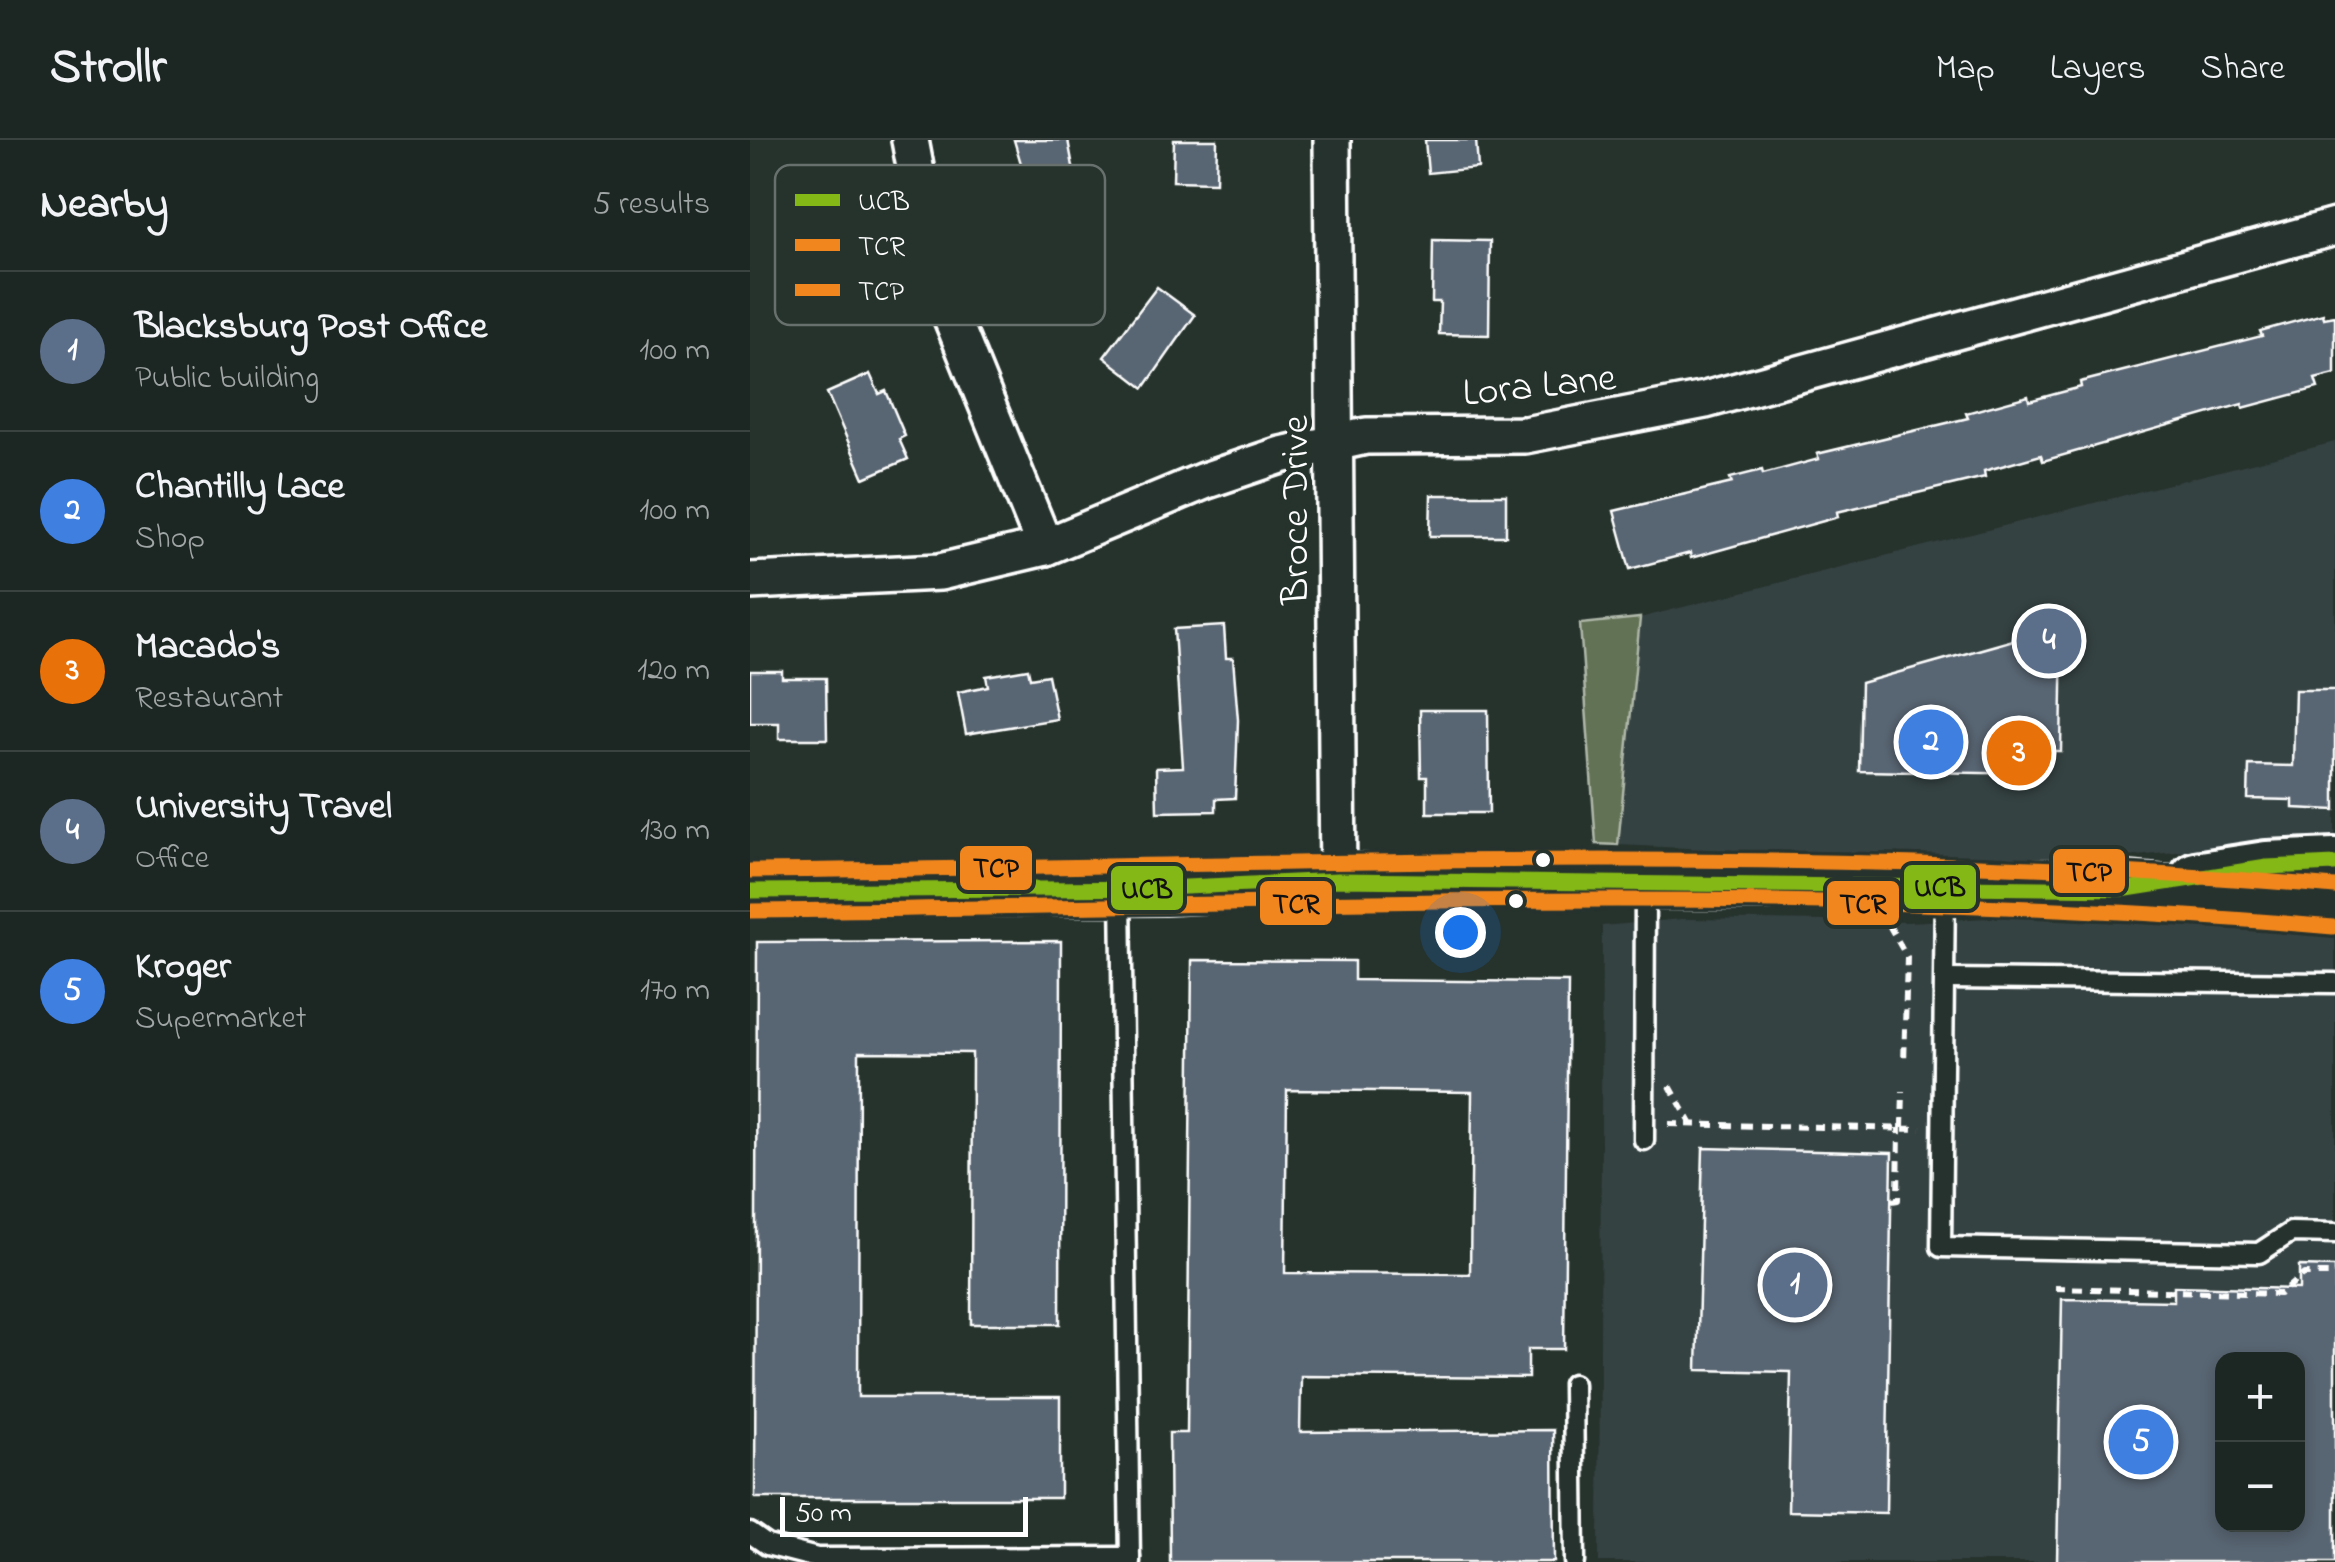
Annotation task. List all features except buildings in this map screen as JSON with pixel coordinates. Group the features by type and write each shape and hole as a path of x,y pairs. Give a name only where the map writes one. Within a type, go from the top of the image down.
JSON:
{"main road":[{"path":"2126,889 2267,867 2335,864"},
{"path":"750,891 1338,880 1945,884 2126,889 2335,907"}],"street":[{"path":"910,140 914,165"},
{"name":"Broce Drive","path":"1332,140 1338,880"},
{"name":"Lora Lane","path":"750,581 940,572 1045,547 1204,481 1281,455 1366,436 1525,435 1634,416 1809,374 2008,314 2335,226"},
{"path":"955,325 1045,547"}],"lane":[{"path":"1644,1132 1645,882"},
{"path":"1945,884 1941,1247 2259,1253 2290,1232 2335,1233"},
{"path":"750,1534 767,1545 817,1558 1130,1560 1121,886"},
{"path":"1946,979 2335,982"},
{"path":"1573,1384 1575,1562"}],"path":[{"path":"1886,919 1907,957 1904,1064"},
{"path":"1669,1084 1692,1124"},
{"path":"1892,1201 1898,1200 1904,1091"},
{"path":"1644,1132 1692,1124 1942,1129"},
{"path":"2059,1286 2280,1298 2304,1274 2335,1274"}],"shaded area":[{"path":"2335,442 2335,836 2096,860 1966,860 1618,845 1640,618"},
{"path":"2009,917 2335,927 2335,1562 1599,1562 1602,926 1682,919 1908,922"}],"green space":[{"path":"1640,618 1618,845 1596,844 1580,624"}],"transit line":[{"name":"TCP","path":"750,871 1741,861 2137,873 2335,887"},
{"name":"UCB","path":"750,891 1164,888 1338,880 2127,889 2267,867 2335,864"},
{"name":"TCR","path":"750,911 1740,901 2136,913 2333,927"}],"place":[{"name":"University Travel","path":"2049,641"},
{"name":"Chantilly Lace","path":"1931,742"},
{"name":"Macado's","path":"2019,753"},
{"name":"Blacksburg Post Office","path":"1795,1285"},
{"name":"Kroger","path":"2141,1442"}]}
